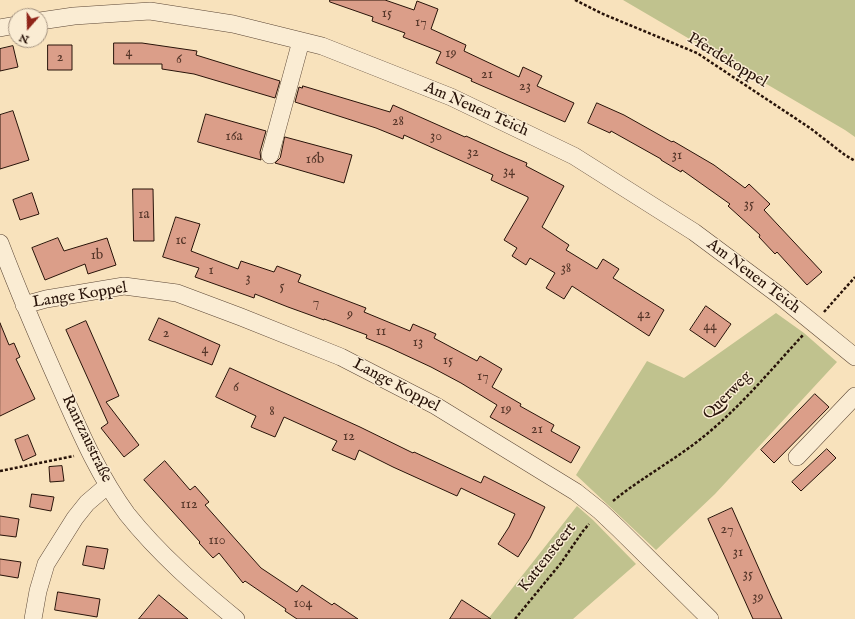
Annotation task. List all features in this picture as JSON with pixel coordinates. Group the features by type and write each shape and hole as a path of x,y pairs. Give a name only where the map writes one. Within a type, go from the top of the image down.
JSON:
{"street":[{"name":"Am Neuen Teich","path":"48,20 74,16 150,10 233,24 322,46 451,97 574,156 694,232 780,296 855,357"},
{"path":"270,155 301,41"},
{"name":"Rantzaustraße","path":"0,243 24,305 90,453 108,485 127,513 158,550 195,585 236,619"},
{"name":"Lange Koppel","path":"24,305 46,299 124,286 177,294 241,317 341,357 436,406 576,492 600,511 710,619"},
{"path":"797,457 855,396"},
{"path":"33,619 38,591 46,564 75,518 87,503 108,485"}],"path":[{"name":"Pferdekoppel","path":"575,0 603,14 697,53 810,128 855,161"},
{"name":"Querweg","path":"600,511 614,499 698,441 723,420 738,406 855,278"},
{"path":"0,470 90,453"},
{"name":"Kattensteert","path":"515,619 561,564 583,531 600,511"}],"green space":[{"path":"623,0 855,0 855,137 845,130"},
{"path":"776,313 804,333 837,362 715,494 656,550 576,475 647,361 684,378"},
{"path":"577,506 593,520 636,564 573,619 488,619"}],"building":[{"path":"330,0 385,0 414,10 417,1 438,9 431,29 466,45 464,51 519,77 523,67 542,76 537,86 574,103 565,122 471,81 472,79 436,63 441,52 403,37 405,33 372,21 373,17 330,2"},
{"path":"114,43 142,43 197,51 196,55 280,81 275,98 194,74 162,69 162,64 114,64"},
{"path":"48,45 72,45 72,70 48,70"},
{"path":"8,47 13,48 18,67 0,71 0,49"},
{"path":"303,86 390,112 393,105 527,163 526,166 564,186 542,227 569,245 566,250 597,269 603,259 619,269 613,278 664,310 649,336 572,286 564,299 546,288 555,273 530,258 526,265 512,256 517,248 504,240 528,197 491,180 493,175 404,135 403,139 376,128 295,102 299,87 302,88"},
{"path":"597,103 624,115 672,142 673,141 714,165 745,188 749,184 770,204 764,210 822,272 807,285 777,252 775,254 759,237 760,235 728,206 730,204 682,170 681,172 611,131 610,133 588,123"},
{"path":"13,111 29,160 0,169 0,115"},
{"path":"206,114 266,131 260,152 261,160 198,142"},
{"path":"285,137 352,155 344,183 275,163 280,158"},
{"path":"133,189 153,189 154,241 134,241"},
{"path":"32,193 39,214 20,220 13,200"},
{"path":"176,217 200,224 191,251 238,269 241,261 274,272 277,266 301,275 298,282 366,308 364,312 410,331 413,324 436,334 434,338 477,361 480,356 502,369 492,387 521,404 520,406 554,425 551,431 580,447 571,463 490,417 497,405 431,367 366,338 367,335 255,294 254,298 195,277 199,268 163,257"},
{"path":"58,238 64,251 107,238 116,265 88,274 85,264 45,280 32,248"},
{"path":"706,306 731,324 715,347 690,330"},
{"path":"159,318 220,345 212,365 149,340"},
{"path":"86,321 119,396 106,402 139,445 124,457 101,428 108,423 66,330"},
{"path":"0,323 9,345 14,343 20,357 16,359 35,399 0,416"},
{"path":"230,368 360,427 413,453 414,452 481,483 484,476 545,507 530,538 518,557 498,544 515,514 461,488 457,496 359,450 355,460 332,450 337,441 284,417 275,437 251,427 256,416 216,397"},
{"path":"815,394 829,407 774,463 761,450"},
{"path":"28,435 36,455 23,461 15,440"},
{"path":"827,449 836,458 801,491 792,482"},
{"path":"165,461 190,490 195,486 209,502 205,505 261,568 297,592 302,585 332,605 334,603 358,619 297,619 285,611 286,609 245,581 243,583 219,553 213,558 144,480"},
{"path":"62,466 64,481 50,482 49,467"},
{"path":"32,494 54,497 51,511 30,507"},
{"path":"732,508 782,619 753,619 708,519"},
{"path":"0,516 19,519 16,537 0,535"},
{"path":"87,546 108,549 104,569 83,565"},
{"path":"0,559 21,562 18,578 0,575"},
{"path":"58,592 100,599 97,617 55,610"},
{"path":"159,595 188,619 139,619"},
{"path":"462,600 491,619 450,619"}]}
